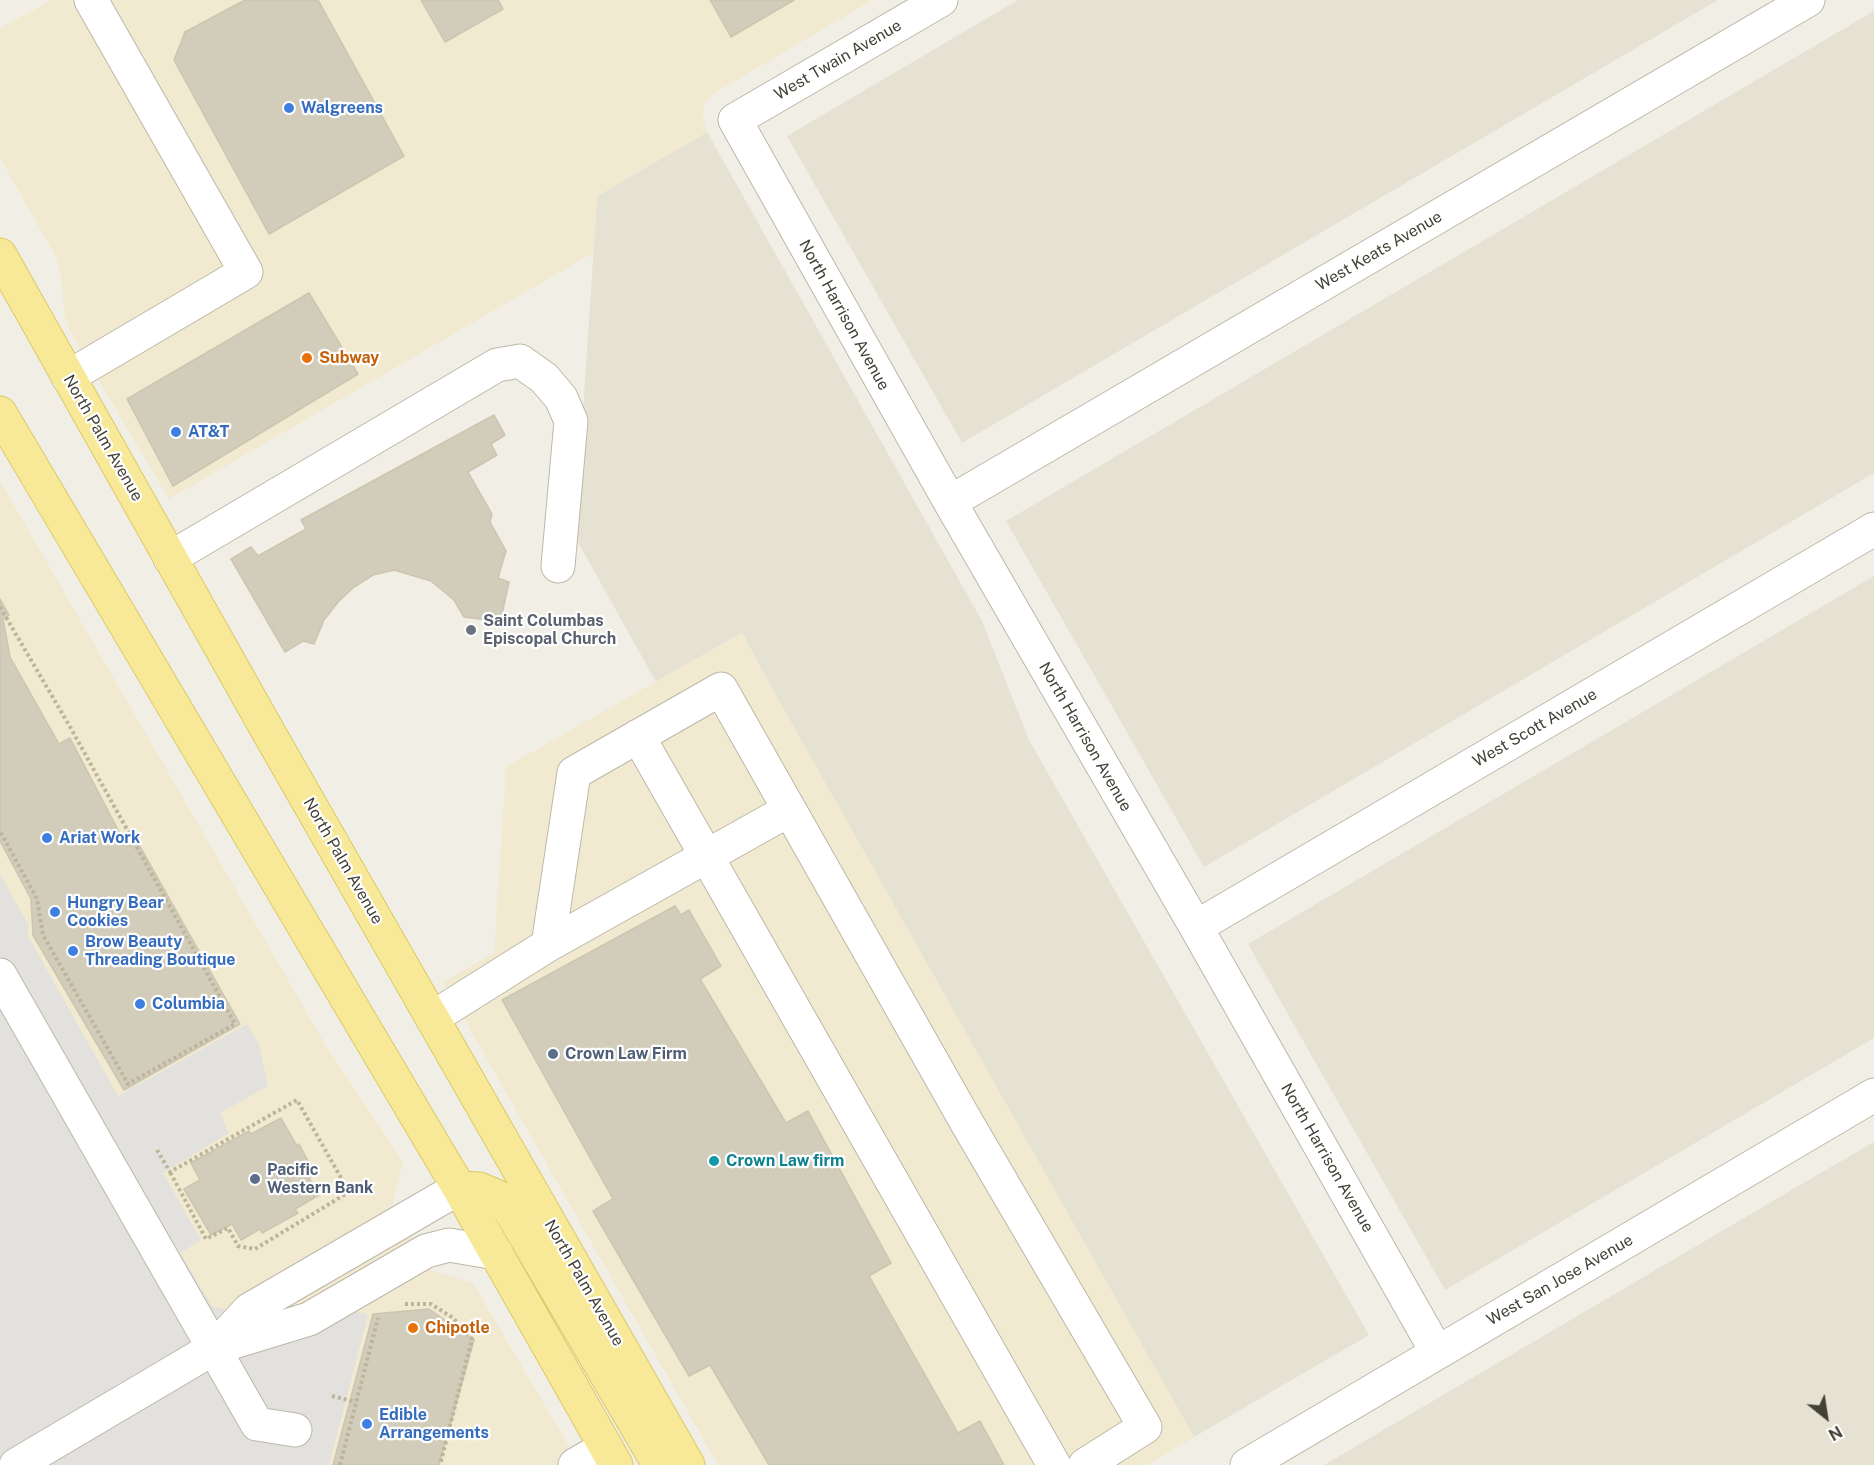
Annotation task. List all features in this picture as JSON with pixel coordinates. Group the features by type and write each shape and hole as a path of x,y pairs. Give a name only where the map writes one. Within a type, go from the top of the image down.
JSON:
{"main road":[{"name":"North Palm Avenue","path":"0,255 688,1465"},
{"path":"0,413 459,1188 611,1456"},
{"path":"459,1188 479,1189 498,1197 510,1210 654,1456 662,1465"}],"street":[{"path":"68,377 246,272 91,0"},
{"name":"West Twain Avenue","path":"735,120 941,0"},
{"name":"West Keats Avenue","path":"950,502 1808,0"},
{"name":"North Harrison Avenue","path":"735,120 950,502 1196,927 1437,1352"},
{"path":"171,558 498,365 520,361 544,378 561,398 571,421 558,566"},
{"name":"West Scott Avenue","path":"1196,927 1874,529"},
{"path":"549,945 574,773 721,689 967,1123 1145,1427 1085,1465"},
{"path":"638,736 1054,1465"},
{"path":"432,1018 549,945 789,810"},
{"path":"0,975 257,1424 295,1430"},
{"name":"West San Jose Avenue","path":"1247,1465 1874,1095"},
{"path":"214,1348 249,1310 459,1188"},
{"path":"16,1465 214,1348 309,1319 426,1251 449,1245 496,1253"},
{"path":"575,1465 611,1456"}],"path":[{"path":"0,606 69,725 235,1024 128,1084 43,935 37,899 0,831"},
{"path":"158,1149 170,1172 206,1239 228,1228 238,1245 255,1249 349,1192 297,1100 170,1172"},
{"path":"400,1304 431,1304 453,1318 472,1339 440,1465"},
{"path":"340,1465 379,1314"},
{"path":"332,1396 356,1402"}],"shaded area":[{"path":"52,0 872,0 715,93 704,104 703,118 707,132 597,196 593,253 169,499 69,330 56,257 0,158 0,28"},
{"path":"1018,0 1718,0 962,443 787,136"},
{"path":"1874,11 1874,473 1204,867 1006,521"},
{"path":"707,132 982,621 1029,740 1369,1335 1194,1437 855,843 742,633 656,682 575,537 597,196"},
{"path":"0,481 325,1044 403,1162 393,1203 431,1270 473,1283 580,1465 0,1465"},
{"path":"1874,576 1874,1038 1445,1290 1248,944"},
{"path":"741,633 1194,1437 1147,1465 718,1465 443,982 494,953 506,767"},
{"path":"0,874 29,926 28,936 118,1096 247,1024 259,1044 268,1086 220,1113 229,1133 163,1173 201,1240 180,1253 212,1306 262,1320 349,1309 368,1315 329,1465 0,1465"},
{"path":"1874,1142 1874,1465 1324,1465 1817,1175"}],"building":[{"name":"Walgreens","path":"245,0 318,0 404,156 269,234 174,60 185,32"},
{"path":"421,0 498,0 503,9 445,42"},
{"path":"710,0 794,0 731,37"},
{"path":"309,293 358,374 173,486 127,399"},
{"path":"494,415 505,435 491,444 497,455 468,472 492,514 490,522 506,551 498,578 509,582 501,619 495,617 495,621 464,617 454,600 431,581 394,570 373,575 354,587 324,620 314,644 303,641 285,652 231,559 251,547 258,556 306,529 301,520"},
{"path":"0,599 9,615 3,619 10,657 59,744 70,738 127,847 137,841 240,1024 124,1090 33,935 31,899 0,841"},
{"name":"Crown Law firm","path":"675,906 681,915 689,910 721,966 700,979 786,1123 808,1111 891,1263 869,1276 958,1433 980,1421 1004,1465 769,1465 710,1365 689,1376 593,1211 613,1199 502,1000"},
{"name":"Pacific Western Bank","path":"281,1118 297,1146 299,1144 315,1174 309,1178 319,1195 295,1209 298,1213 262,1233 260,1229 241,1240 232,1224 211,1235 184,1189 200,1180 191,1163 249,1131 251,1134"},
{"path":"429,1309 474,1340 439,1465 333,1465 373,1314"}],"place":[{"name":"Walgreens","path":"289,108"},
{"name":"Subway","path":"307,358"},
{"name":"AT&T","path":"176,432"},
{"name":"Saint Columbas Episcopal Church","path":"471,630"},
{"name":"Ariat Work","path":"47,838"},
{"name":"Hungry Bear Cookies","path":"55,912"},
{"name":"Brow Beauty Threading Boutique","path":"73,951"},
{"name":"Columbia","path":"140,1004"},
{"name":"Crown Law Firm","path":"553,1054"},
{"name":"Crown Law firm","path":"714,1161"},
{"name":"Pacific Western Bank","path":"255,1179"},
{"name":"Chipotle","path":"413,1328"},
{"name":"Edible Arrangements","path":"367,1424"}]}
